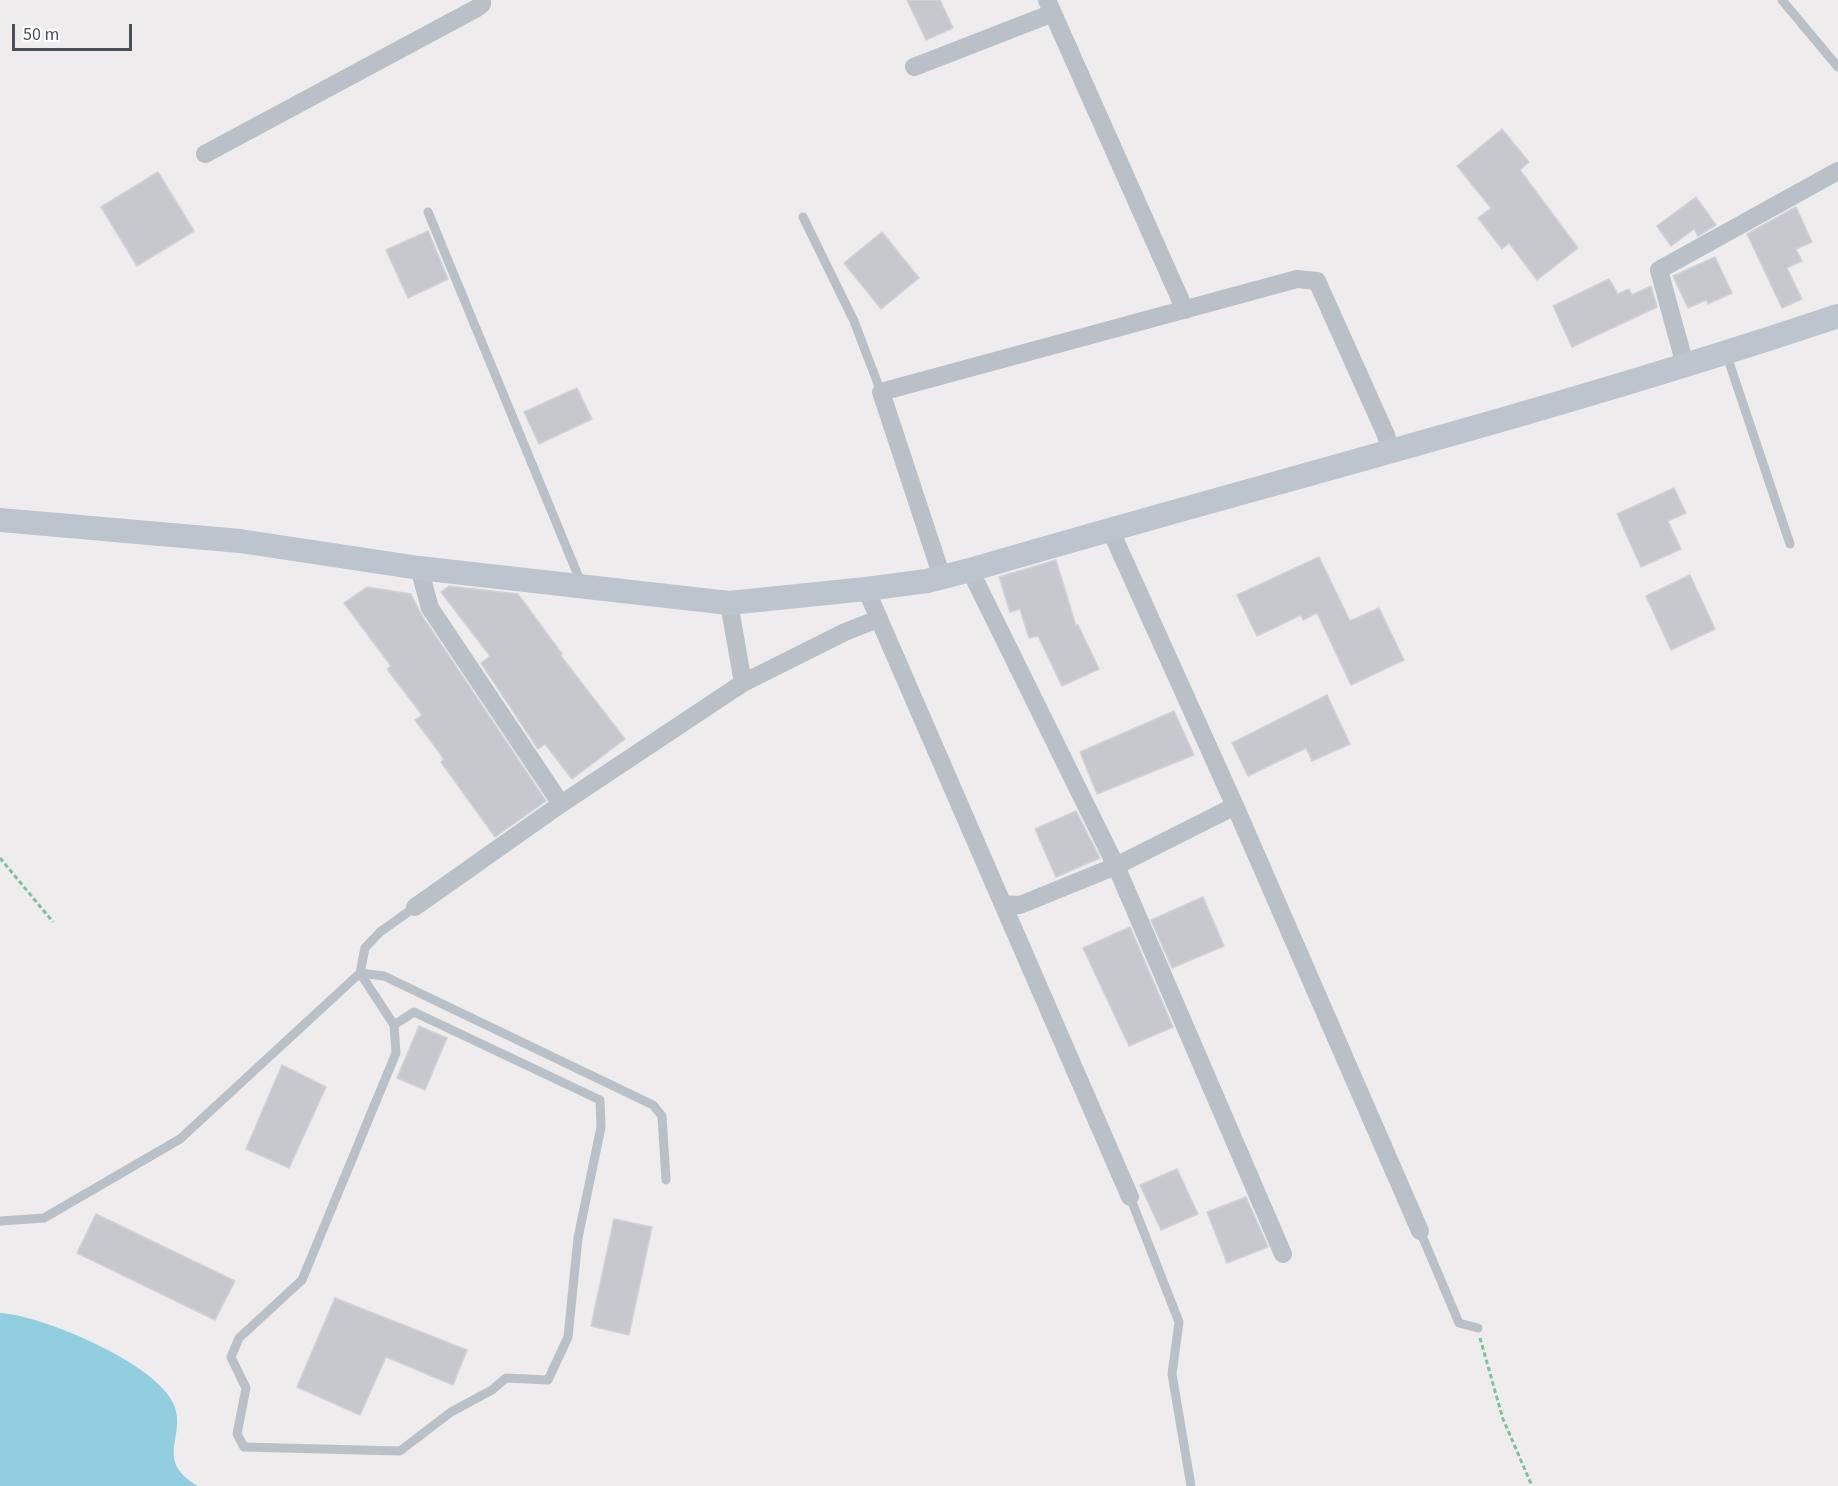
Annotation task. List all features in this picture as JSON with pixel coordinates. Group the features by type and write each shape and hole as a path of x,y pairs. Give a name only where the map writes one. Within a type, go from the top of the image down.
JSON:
{"main road":[{"path":"0,520 240,541 419,568 729,603 866,590 970,570 1391,452 1726,353 1838,316"}],"street":[{"path":"205,154 485,1"},
{"path":"914,67 1050,6 1185,310"},
{"path":"1684,365 1659,270 1838,171"},
{"path":"942,577 882,392 1297,279 1317,281 1386,435 1391,452"},
{"path":"1110,529 1235,806 1420,1231"},
{"path":"419,568 430,608 561,804"},
{"path":"970,570 1116,866 1283,1254"},
{"path":"866,590 1130,1197"},
{"path":"729,603 743,683"},
{"path":"415,907 561,804 743,683 845,632 878,619"},
{"path":"1003,904 1020,905 1116,866 1235,806"}],"lane":[{"path":"1782,0 1838,67"},
{"path":"428,212 582,585"},
{"path":"803,217 854,321 882,392"},
{"path":"1726,353 1791,544"},
{"path":"0,1221 44,1218 180,1139 360,973 365,948 380,932 415,907"},
{"path":"360,973 393,1025 396,1053 302,1280 238,1338 231,1357 246,1388 237,1434 244,1447 400,1451 451,1412 492,1390 506,1378 548,1380 568,1337 578,1238 601,1127 600,1100 414,1012 393,1025"},
{"path":"360,973 384,976 653,1105 662,1116 666,1180"},
{"path":"1130,1197 1179,1322 1172,1374 1191,1486"},
{"path":"1420,1231 1459,1323 1478,1328"}],"path":[{"path":"0,858 53,922"},
{"path":"1478,1328 1503,1419 1532,1486"}],"water":[{"path":"0,1313 43,1322 97,1344 123,1358 164,1389 174,1405 177,1417 174,1457 177,1467 198,1486 0,1486"}],"building":[{"path":"907,0 940,0 953,28 926,40"},
{"path":"1502,129 1529,162 1520,170 1578,248 1537,280 1509,243 1502,249 1478,218 1491,208 1457,166"},
{"path":"158,172 194,231 137,266 101,207"},
{"path":"1696,197 1716,225 1698,236 1694,229 1671,246 1657,226"},
{"path":"1796,207 1812,242 1796,249 1802,261 1787,268 1802,299 1782,308 1747,234"},
{"path":"428,231 448,279 408,298 386,250"},
{"path":"882,232 919,278 881,309 844,263"},
{"path":"1715,257 1732,293 1708,304 1706,300 1688,308 1673,276"},
{"path":"1609,279 1618,294 1629,289 1632,295 1651,286 1657,307 1572,347 1553,306"},
{"path":"577,388 592,419 539,444 524,412"},
{"path":"1674,488 1686,513 1668,521 1681,549 1641,567 1617,514"},
{"path":"1319,557 1350,621 1379,608 1404,660 1351,685 1317,613 1303,620 1301,615 1257,636 1237,595"},
{"path":"1056,560 1076,626 1078,625 1099,669 1062,686 1038,636 1029,638 1020,609 1010,612 999,577"},
{"path":"1690,575 1715,629 1671,650 1646,596"},
{"path":"449,586 518,594 562,654 561,656 625,739 572,779 545,744 538,749 481,663 490,656 441,592"},
{"path":"367,587 411,594 421,614 546,801 495,837 441,762 444,759 415,720 422,715 387,669 391,666 344,603"},
{"path":"1327,695 1350,744 1312,761 1306,748 1248,776 1232,743"},
{"path":"1174,711 1194,755 1097,794 1080,752"},
{"path":"1076,811 1100,858 1056,877 1035,829"},
{"path":"1203,897 1224,946 1172,968 1151,920"},
{"path":"1130,927 1173,1027 1129,1046 1083,948"},
{"path":"419,1026 447,1038 425,1090 397,1078"},
{"path":"282,1065 326,1087 289,1168 246,1149"},
{"path":"1177,1169 1198,1214 1161,1230 1140,1185"},
{"path":"1246,1197 1268,1247 1227,1263 1207,1212"},
{"path":"96,1214 235,1281 215,1320 77,1253"},
{"path":"614,1219 652,1227 629,1335 591,1326"},
{"path":"335,1298 467,1350 453,1385 386,1357 360,1415 297,1387"}]}
